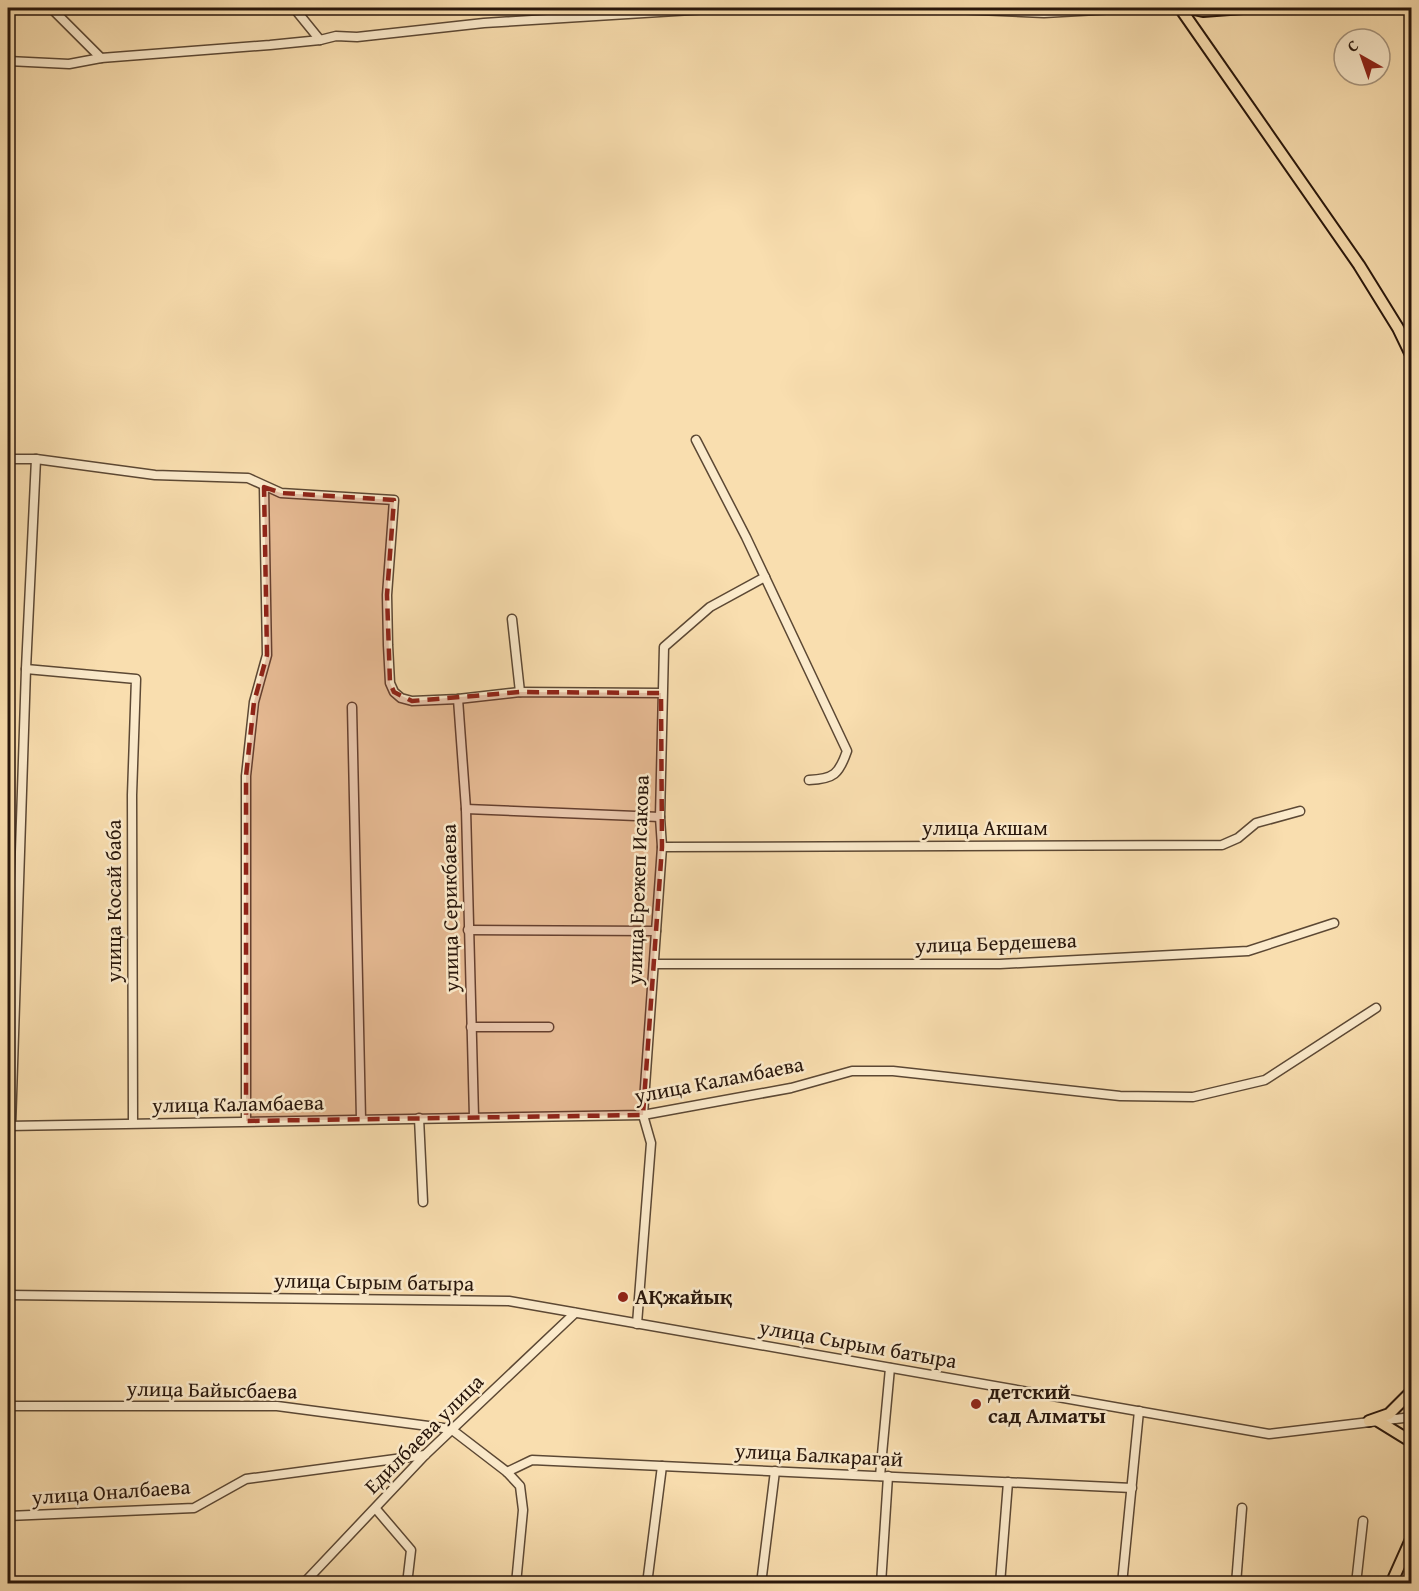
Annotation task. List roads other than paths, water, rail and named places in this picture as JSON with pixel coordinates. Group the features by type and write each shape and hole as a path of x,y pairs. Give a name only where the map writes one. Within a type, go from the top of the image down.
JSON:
{"main road":[{"path":"1180,8 1359,265 1398,328 1412,357"},
{"path":"1190,8 1203,11 1243,8"},
{"path":"1373,1421 1389,1414 1412,1391"},
{"path":"1373,1421 1412,1442"},
{"path":"1391,1584 1412,1537"}],"street":[{"path":"51,8 101,58"},
{"path":"294,8 320,40"},
{"path":"8,61 69,64 101,58 320,40 336,36 357,37 484,23 724,8"},
{"path":"931,8 1044,13 1133,8"},
{"path":"696,440 765,577 848,751 841,770 826,779 809,780"},
{"path":"8,459 36,459 155,475 248,478 281,493 394,500 387,594 390,683 394,692 401,698 412,701 458,699 520,692 662,693"},
{"path":"9,1126 36,459"},
{"path":"246,1122 246,776 254,702 267,655 264,487"},
{"name":"улица Ережеп Исакова","path":"637,1324 651,1143 643,1115 662,847 660,817 664,647 710,607 765,577"},
{"path":"512,619 520,692"},
{"name":"улица Косай баба","path":"26,669 136,679 132,795 133,1124"},
{"name":"улица Серикбаева","path":"458,699 466,808 474,1117"},
{"path":"352,707 361,1119"},
{"path":"466,808 660,817"},
{"name":"улица Акшам","path":"662,847 1222,845 1238,838 1256,823 1300,811"},
{"name":"улица Бердешева","path":"654,964 1000,964 1248,951 1334,923"},
{"path":"468,930 656,931"},
{"name":"улица Каламбаева","path":"9,1126 643,1115 791,1088 852,1071 893,1071 1120,1096 1193,1097 1265,1080 1376,1008"},
{"path":"471,1027 549,1026"},
{"path":"419,1118 423,1202"},
{"name":"улица Сырым батыра","path":"8,1295 509,1302 1269,1434 1412,1417"},
{"name":"Едилбаева улица","path":"303,1584 376,1509 424,1455 574,1313"},
{"path":"881,1584 890,1368"},
{"name":"улица Байысбаева","path":"8,1406 277,1406 451,1429"},
{"path":"1122,1584 1139,1411"},
{"path":"451,1429 507,1472 520,1486 523,1510 516,1584"},
{"name":"улица Оналбаева","path":"8,1516 194,1508 246,1479 424,1455"},
{"name":"улица Балкарагай","path":"507,1472 532,1460 1132,1488"},
{"path":"647,1584 662,1466"},
{"path":"761,1584 775,1471"},
{"path":"1000,1584 1008,1482"},
{"path":"1236,1584 1242,1508"},
{"path":"376,1509 411,1550 407,1584"},
{"path":"1356,1584 1363,1521"}],"place":[{"name":"АҚжайық","path":"623,1297"},
{"name":"детский сад Алматы","path":"976,1404"}]}
